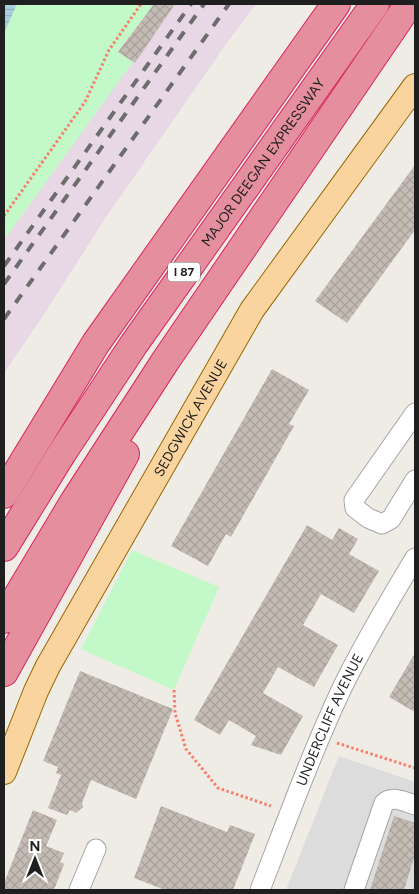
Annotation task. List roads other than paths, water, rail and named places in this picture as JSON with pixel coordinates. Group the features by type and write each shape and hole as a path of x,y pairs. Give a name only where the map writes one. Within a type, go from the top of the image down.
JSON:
{"highway":[{"name":"I 87","path":"4,494 96,342 336,4"},
{"name":"MAJOR DEEGAN EXPRESSWAY","path":"4,547 62,454 139,337 375,4"},
{"path":"4,619 74,502 134,408 409,4"},
{"path":"4,672 129,448 302,160"},
{"path":"4,458 96,342"}],"main road":[{"name":"SEDGWICK AVENUE","path":"4,772 48,666 252,310 415,86"}],"street":[{"path":"412,489 391,519 382,524 368,518 355,508 354,500 415,413"},
{"name":"UNDERCLIFF AVENUE","path":"260,890 308,766 343,688 378,620 415,558"},
{"path":"354,890 384,803 388,800 396,799 415,805"},
{"path":"79,890 96,849"}],"water":[{"path":"4,4 17,4 4,33"}],"railway":[{"path":"4,266 191,4"},
{"path":"4,284 204,4"},
{"path":"4,319 229,4"}]}
